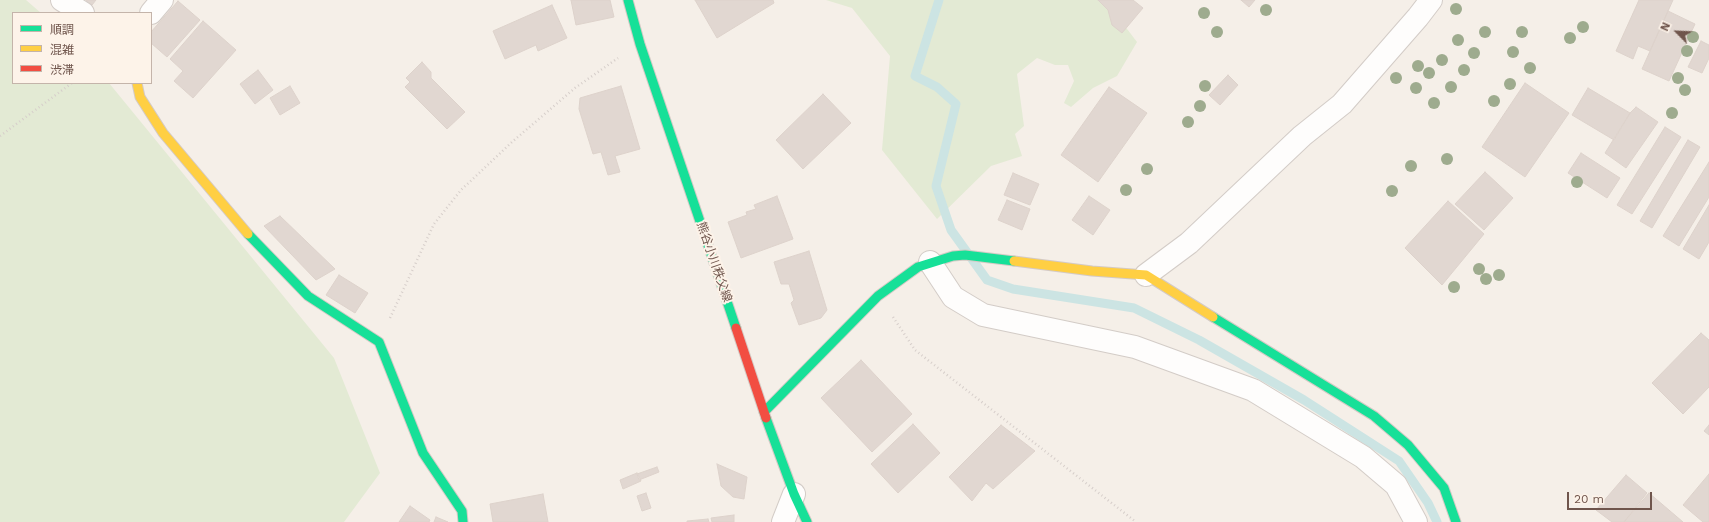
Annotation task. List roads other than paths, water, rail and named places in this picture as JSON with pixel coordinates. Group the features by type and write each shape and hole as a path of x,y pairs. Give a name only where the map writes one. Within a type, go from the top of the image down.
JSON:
{"street":[{"path":"62,0 81,12"},
{"path":"152,12 162,0"},
{"name":"熊谷小川秩父線","path":"628,0 640,44 764,412 794,494 807,522"},
{"path":"1146,275 1189,243 1302,136 1342,104 1431,0"},
{"path":"137,84 140,97 163,133 249,236 308,296 379,342 424,453 462,511 463,522"},
{"path":"764,412 878,296 918,267 930,262 953,256 965,255 1092,271 1146,275 1334,394 1374,416 1408,445 1444,488 1456,522"},
{"path":"930,262 953,298 983,315 1135,347 1253,390 1363,457 1396,485 1416,522"},
{"path":"783,522 794,494"}],"waterway":[{"path":"939,0 915,76 937,87 956,104 936,186 951,230 987,280 1013,289 1134,308 1199,340 1304,400 1399,461 1428,503 1437,522"}]}
